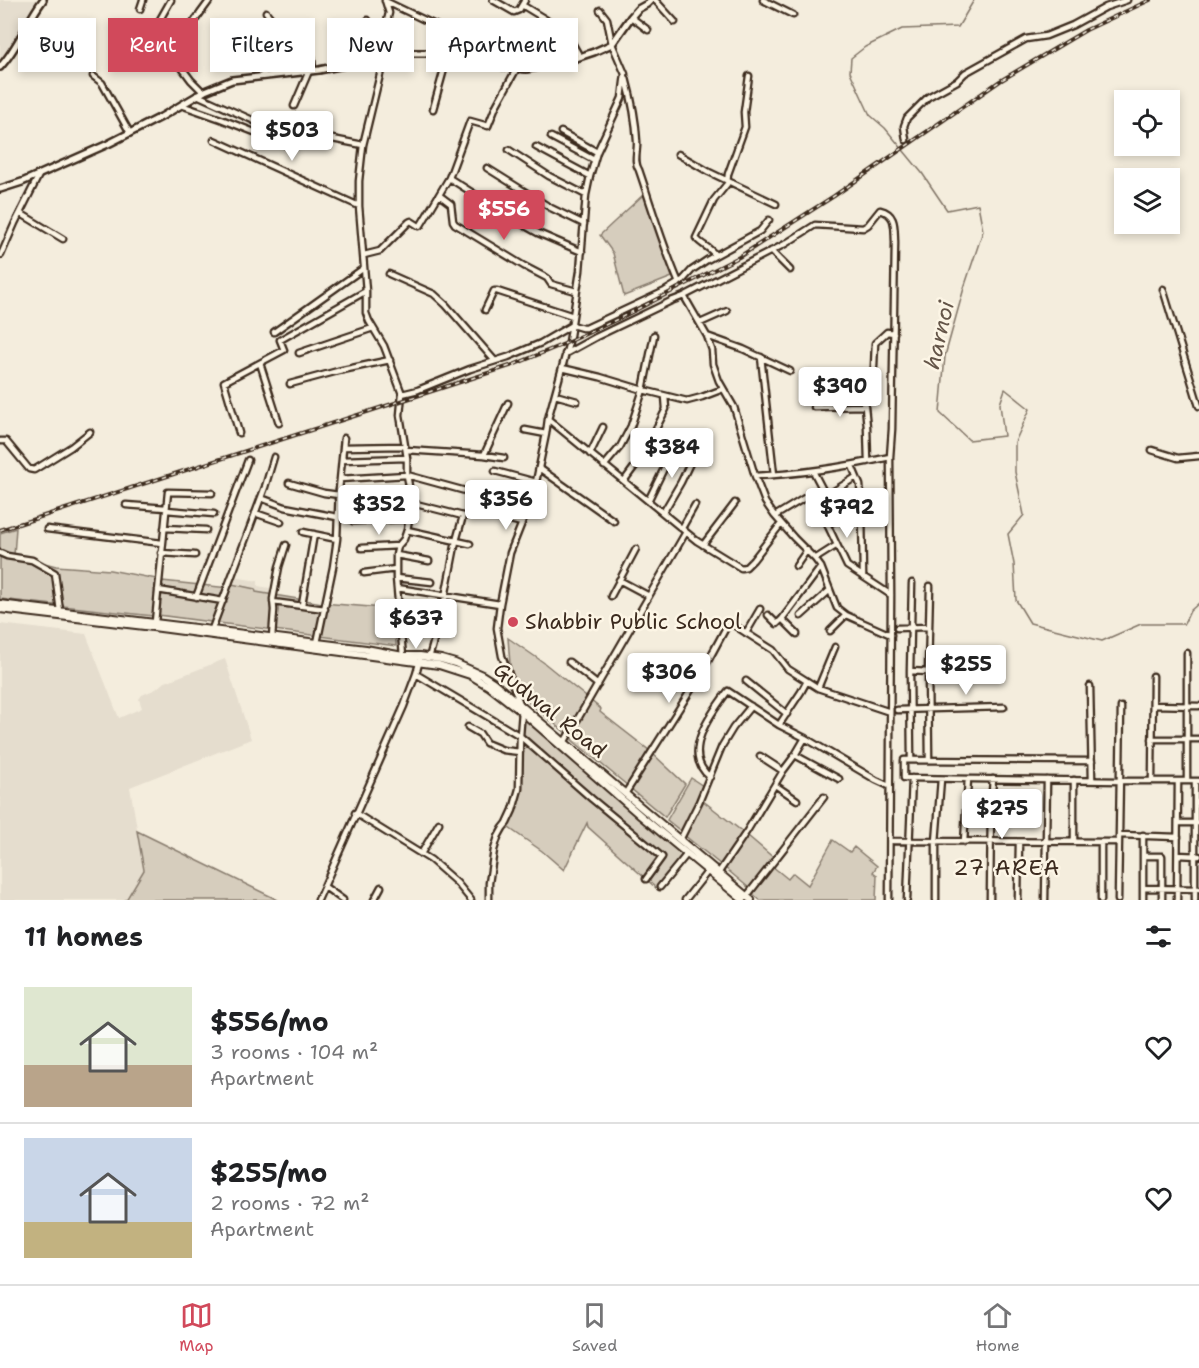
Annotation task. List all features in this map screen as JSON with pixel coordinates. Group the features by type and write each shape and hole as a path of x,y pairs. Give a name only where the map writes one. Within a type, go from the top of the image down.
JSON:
{"main road":[{"name":"Gudwal Road","path":"0,604 366,649 420,659 470,675 522,708 565,741 719,872 746,899"},
{"name":"Gudwal Road","path":"0,609 420,659 441,659 455,663 494,682 641,816 746,899"}],"street":[{"path":"0,68 43,0"},
{"path":"140,9 143,0"},
{"path":"161,18 171,0"},
{"path":"197,18 210,0"},
{"path":"385,0 426,20"},
{"path":"385,0 389,13 388,18"},
{"path":"493,0 514,12 519,10 523,2 553,26 563,27 580,57 612,44 631,17 649,1"},
{"path":"656,0 675,22"},
{"path":"763,0 793,15"},
{"path":"906,140 904,126 907,118 928,97 957,81 965,73 1026,39 1046,36 1127,0"},
{"path":"600,10 607,20 612,44 626,74 636,121 638,148 636,166 679,283"},
{"path":"266,12 270,18"},
{"path":"631,17 648,30"},
{"path":"185,72 200,94 270,128"},
{"path":"262,76 264,72"},
{"path":"0,189 39,175 108,144 200,94 232,80 295,72"},
{"path":"294,106 310,72"},
{"path":"381,72 363,145 359,206 366,313 384,346 402,394 400,415 412,503 407,530 396,555 403,656"},
{"path":"433,109 443,72"},
{"path":"364,255 380,251 409,222 421,225 449,178 470,121 488,126 515,72"},
{"path":"489,900 494,850 498,837 513,810 519,789 522,708 502,656 497,628 500,604 510,553 536,482 548,419 572,325 590,176 594,160 622,98 626,74"},
{"path":"93,76 102,83 130,133"},
{"path":"715,255 710,248 696,238 714,200 728,181 728,174 745,127 744,112 749,76"},
{"path":"181,105 221,118 285,144"},
{"path":"561,132 597,153"},
{"path":"307,135 363,145"},
{"path":"551,137 594,160"},
{"path":"214,140 359,206"},
{"path":"536,147 590,176"},
{"path":"508,150 549,176 586,195"},
{"path":"678,154 776,204"},
{"path":"487,168 544,204 584,224"},
{"path":"1,255 39,175"},
{"path":"449,178 538,233 582,252"},
{"path":"439,195 451,204 455,224 547,278 551,284 576,291"},
{"path":"565,354 684,296 771,251 815,225 863,228 880,210 888,213 894,221 894,333 890,457 889,900"},
{"path":"20,213 63,239"},
{"path":"402,394 541,343 572,325 586,328 665,291 715,255 759,231 769,220"},
{"path":"771,251 790,270"},
{"path":"274,332 364,268"},
{"path":"389,274 434,294 495,361"},
{"path":"1163,290 1199,406"},
{"path":"239,432 224,382 284,351 280,340 366,291"},
{"path":"485,310 494,291 497,291 573,316"},
{"path":"684,296 707,336 712,350 713,364 719,381 734,407 765,502 781,524 821,567 837,608 846,615 891,635"},
{"path":"700,323 727,311"},
{"path":"299,353 373,328"},
{"path":"868,462 865,394 872,393 873,390 875,344 887,332 894,333"},
{"path":"604,466 621,447 631,426 644,390 654,335"},
{"path":"707,336 761,357 790,372"},
{"path":"761,357 774,475"},
{"path":"290,384 390,360"},
{"path":"260,363 279,423"},
{"path":"562,368 680,400 693,400 723,389"},
{"path":"555,395 577,401"},
{"path":"624,481 641,458 666,409 665,396"},
{"path":"484,455 508,403"},
{"path":"814,407 865,406"},
{"path":"548,419 703,545 741,568 746,567 781,524"},
{"path":"590,454 603,427"},
{"path":"525,430 546,434"},
{"path":"0,441 6,441 29,470 34,470 90,432"},
{"path":"317,643 337,539 338,497 344,438"},
{"path":"663,513 699,444"},
{"path":"648,501 675,446"},
{"path":"343,447 406,448 504,458"},
{"path":"1152,450 1178,458 1199,456"},
{"path":"212,630 274,457"},
{"path":"755,476 852,466 890,457"},
{"path":"342,460 407,458"},
{"path":"196,597 248,460"},
{"path":"852,466 860,485 863,576"},
{"path":"539,468 614,521"},
{"path":"495,471 536,482"},
{"path":"813,471 826,496 856,477"},
{"path":"340,479 407,475 492,498"},
{"path":"289,483 338,497 411,495"},
{"path":"501,488 531,497"},
{"path":"155,622 168,492 212,493"},
{"path":"775,516 806,497"},
{"path":"261,498 285,507 337,517"},
{"path":"412,503 463,516 441,618 429,658"},
{"path":"703,545 735,504"},
{"path":"126,505 214,514"},
{"path":"565,741 649,596 695,505"},
{"path":"862,509 828,526 847,566 891,595"},
{"path":"255,513 281,522"},
{"path":"353,521 408,519"},
{"path":"506,519 522,523"},
{"path":"164,528 206,530"},
{"path":"47,529 162,543"},
{"path":"407,530 470,544"},
{"path":"303,532 337,539"},
{"path":"302,605 314,534"},
{"path":"272,638 273,602 279,567 286,545"},
{"path":"815,559 837,545"},
{"path":"362,548 398,546"},
{"path":"611,596 636,549"},
{"path":"796,566 807,550"},
{"path":"0,553 32,560 55,573 60,611"},
{"path":"161,553 195,555"},
{"path":"396,555 429,561"},
{"path":"768,615 777,624 821,567"},
{"path":"364,573 396,569"},
{"path":"396,578 432,582"},
{"path":"620,580 649,596"},
{"path":"910,759 912,583"},
{"path":"929,760 930,586"},
{"path":"397,588 500,604"},
{"path":"158,590 223,601"},
{"path":"801,616 830,590"},
{"path":"273,602 325,609"},
{"path":"746,633 760,609"},
{"path":"830,631 846,615"},
{"path":"782,619 797,634"},
{"path":"625,794 701,675 729,622 773,650 788,669 819,688 890,712"},
{"path":"897,628 928,627"},
{"path":"819,688 835,647"},
{"path":"1187,653 1187,781"},
{"path":"318,900 404,706 420,659"},
{"path":"569,662 598,686"},
{"path":"910,671 928,672"},
{"path":"416,674 520,736 662,857 646,879"},
{"path":"1152,780 1153,676"},
{"path":"746,681 787,714"},
{"path":"779,725 807,681"},
{"path":"1090,686 1092,780"},
{"path":"710,777 704,771 698,757 699,740 707,721 728,691 779,725 889,786"},
{"path":"1153,705 1199,706"},
{"path":"680,840 722,746 751,706"},
{"path":"897,710 1004,707"},
{"path":"1118,900 1121,707"},
{"path":"468,727 480,734 486,743 503,750 520,752"},
{"path":"719,872 805,738"},
{"path":"1152,739 1199,739"},
{"path":"795,755 838,779"},
{"path":"760,756 783,771"},
{"path":"889,760 1092,761"},
{"path":"904,760 904,778 1197,781 1197,889 1195,900"},
{"path":"907,900 912,778"},
{"path":"936,900 936,842 941,779"},
{"path":"963,842 968,779"},
{"path":"990,900 993,779"},
{"path":"1045,900 1047,780"},
{"path":"1074,780 1074,842"},
{"path":"1177,900 1178,780"},
{"path":"775,785 797,800"},
{"path":"746,899 824,797"},
{"path":"356,813 446,872 471,900"},
{"path":"1178,823 1197,822"},
{"path":"421,854 439,823"},
{"path":"1119,835 1178,837"},
{"path":"1143,835 1143,900"},
{"path":"893,841 1119,842"},
{"path":"1018,900 1019,842"},
{"path":"1101,842 1101,900"},
{"path":"660,887 687,854"},
{"path":"1178,855 1197,856"},
{"path":"1143,856 1162,856 1162,900"},
{"path":"685,900 708,871"},
{"path":"325,887 343,900"},
{"path":"374,900 381,887"},
{"path":"1143,888 1197,889"},
{"path":"463,900 465,894"}],"shaded area":[{"path":"0,0 41,0 30,18 18,18 18,37 0,64"},
{"path":"644,194 672,277 624,296 613,253 600,235"},
{"path":"16,528 14,555 56,566 110,570 157,579 153,616 0,599 0,533"},
{"path":"234,577 258,581 258,586 275,589 273,595 232,584"},
{"path":"162,581 229,588 232,584 255,589 256,592 322,603 395,609 396,646 158,615"},
{"path":"0,624 86,634 119,718 142,708 139,699 142,695 163,683 225,659 251,739 130,787 144,870 126,900 0,900"},
{"path":"508,638 543,662 601,709 600,712 650,751 628,786 522,697 510,664"},
{"path":"524,719 684,855 656,888 588,827 587,823 564,870 542,851 506,826 519,788 521,720"},
{"path":"652,753 685,784 665,817 630,788"},
{"path":"691,778 703,786 682,832 667,820"},
{"path":"702,800 744,833 721,865 684,835"},
{"path":"137,831 278,900 126,900 144,870"},
{"path":"748,836 775,859 749,888 724,867"},
{"path":"833,840 850,852 854,847 877,866 873,872 877,875 876,900 760,900 753,894 772,866 788,879 793,873 808,885"}],"waterway":[{"name":"harnoi","path":"974,0 958,27 902,29 865,47 851,58 850,72 870,115 885,128 922,173 947,210 978,204 983,231 945,356 940,413 969,440 1004,436 1000,404 1005,389 1030,409 1015,442 1015,472 1024,515 1008,534 1014,564 1016,600 1030,623 1102,641 1141,624 1184,624 1190,611 1199,603"}],"railway":[{"path":"0,530 513,365 564,344 739,257 834,196 1000,81 1086,30 1150,0"}],"place":[{"name":"Shabbir Public School","path":"513,622"}],"district":[{"name":"27 AREA","path":"1007,867"}]}
